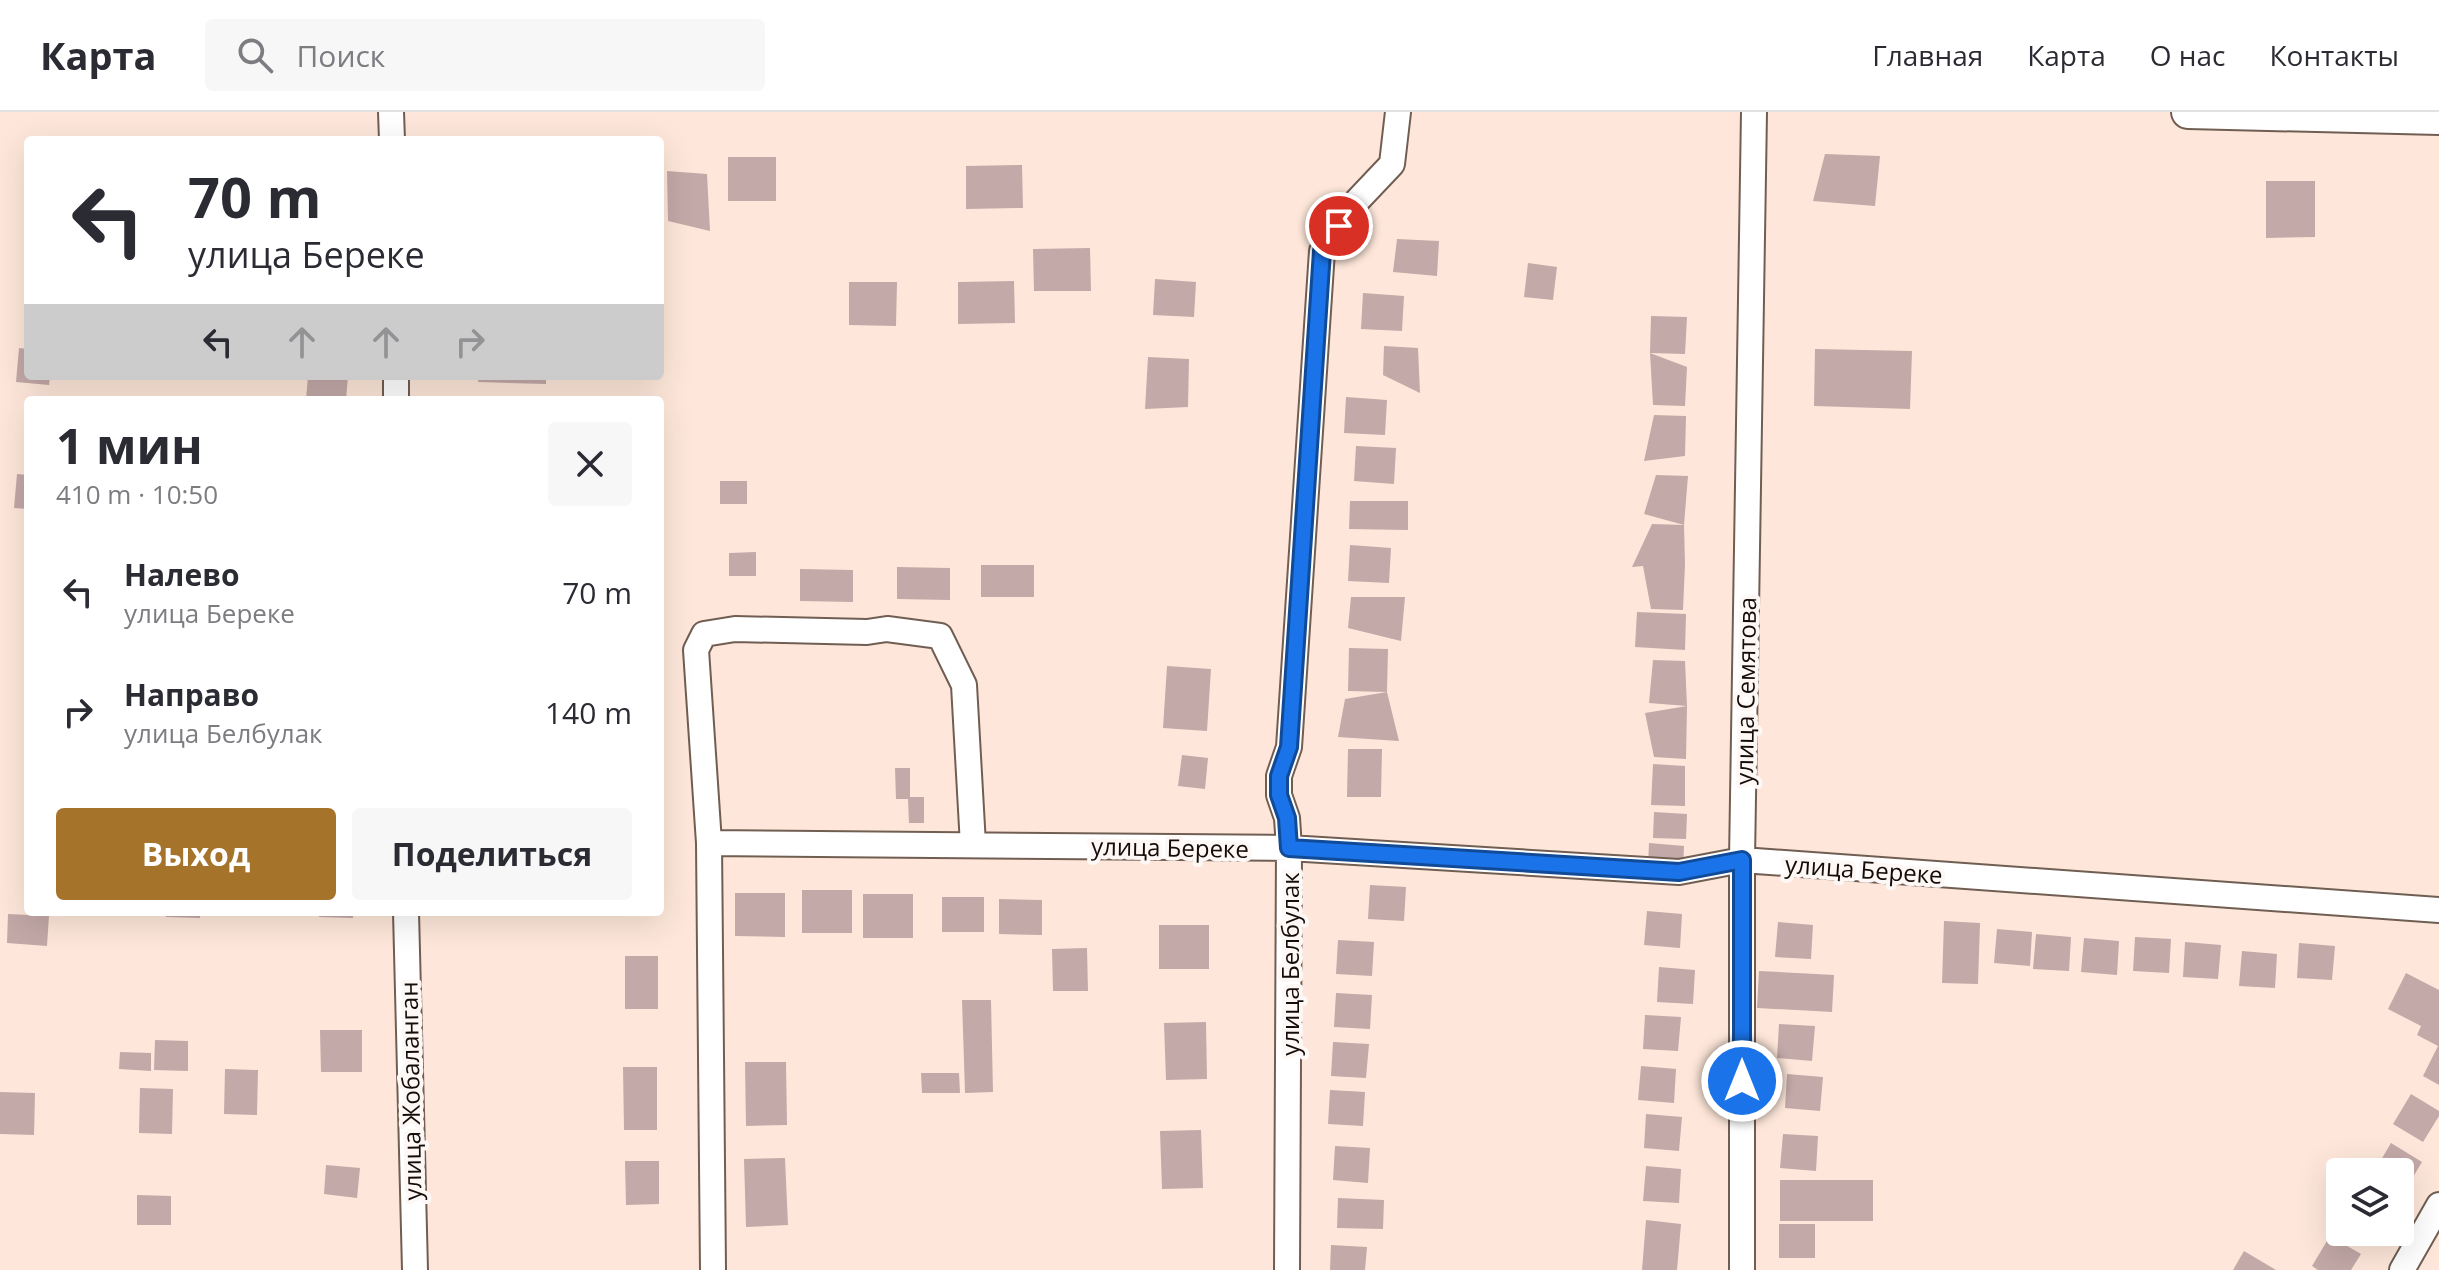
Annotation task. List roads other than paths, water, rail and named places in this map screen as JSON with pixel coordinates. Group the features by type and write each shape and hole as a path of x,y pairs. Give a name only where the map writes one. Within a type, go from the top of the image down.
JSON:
{"main road":[{"path":"2188,112 2439,118"}],"street":[{"path":"391,112 392,136"},
{"name":"улица Белбулак","path":"1287,1270 1289,848 1287,818 1279,795 1279,776 1289,747 1322,251 1356,202 1392,164 1398,112"},
{"name":"улица Семятова","path":"1742,1270 1742,860 1754,112"},
{"path":"713,1270 709,843 696,650 704,634 735,629 867,632 887,629 940,636 964,685 973,845"},
{"name":"улица Береке","path":"709,843 1289,848 1679,872 1742,860 2439,910"},
{"name":"улица Жобаланган","path":"406,916 415,1270"},
{"path":"2402,1270 2439,1205"}]}
